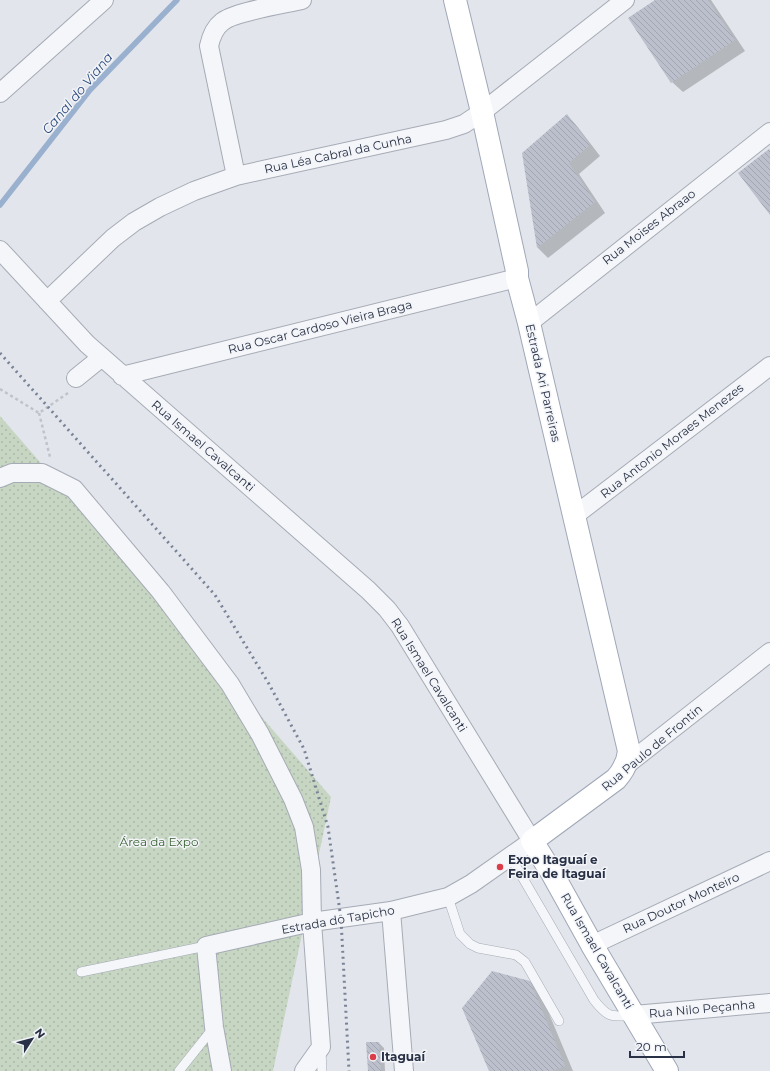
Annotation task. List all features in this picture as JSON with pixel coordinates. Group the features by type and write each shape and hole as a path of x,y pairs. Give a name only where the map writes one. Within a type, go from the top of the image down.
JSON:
{"main road":[{"name":"Estrada Ari Parreiras","path":"455,0 482,112 517,271 517,278 529,323 629,751 628,760 625,766"},
{"name":"Rua Paulo de Frontin","path":"532,840 616,779 625,766"},
{"name":"Rua Ismael Cavalcanti","path":"532,840 667,1071"}],"street":[{"path":"0,93 104,0"},
{"path":"236,176 209,46 212,34 222,22 233,16 302,0"},
{"name":"Rua Léa Cabral da Cunha","path":"47,301 113,238 134,222 160,207 194,191 236,176 446,130 464,124 482,112 625,0"},
{"name":"Rua Moises Abraao","path":"529,323 770,132"},
{"name":"Rua Ismael Cavalcanti","path":"0,250 87,344 368,590 387,609 400,626 532,840"},
{"name":"Rua Oscar Cardoso Vieira Braga","path":"122,376 517,278"},
{"path":"74,384 102,357"},
{"name":"Rua Antonio Moraes Menezes","path":"574,516 770,366"},
{"path":"0,478 12,473 42,473 74,489 161,592 230,684 260,734 293,798 304,827 311,870 312,922 321,1047 304,1071"},
{"name":"Rua Paulo de Frontin","path":"625,766 770,652"},
{"name":"Estrada do Tapicho","path":"206,946 312,922 391,911 448,897 471,884 532,840"},
{"name":"Rua Doutor Monteiro","path":"592,945 770,861"},
{"path":"391,911 404,1071"},
{"path":"206,946 214,1027 222,1071"},
{"name":"Rua Nilo Peçanha","path":"634,1015 770,1003"}],"lane":[{"path":"510,856 594,1000 603,1011 612,1016 634,1015"},
{"path":"448,897 460,934 470,944 478,948 516,955 525,962 558,1021"},
{"name":"Estrada do Tapicho","path":"81,972 206,946"},
{"path":"179,1071 214,1027"},
{"path":"321,1047 322,1071"}],"path":[{"path":"39,413 74,384"},
{"path":"0,389 39,413 55,479"}],"green space":[{"name":"Área da Expo","path":"0,416 331,797 273,1071 0,1071"}],"building":[{"path":"655,0 708,0 735,40 671,83 628,18"},
{"path":"567,114 590,145 569,163 595,202 537,248 522,153"},
{"path":"769,149 770,150 770,215 738,173"},
{"path":"492,971 530,981 565,1066 552,1071 489,1071 462,1008"},
{"name":"Itaguaí","path":"366,1042 379,1042 381,1071 368,1071"}],"waterway":[{"name":"Canal do Viana","path":"0,205 90,90 177,0"}],"railway":[{"path":"0,353 215,595 269,684 304,749 328,827 341,919 349,1071"}],"place":[{"name":"Expo Itaguaí e Feira de Itaguaí","path":"500,867"},
{"name":"Itaguaí","path":"373,1057"}]}
